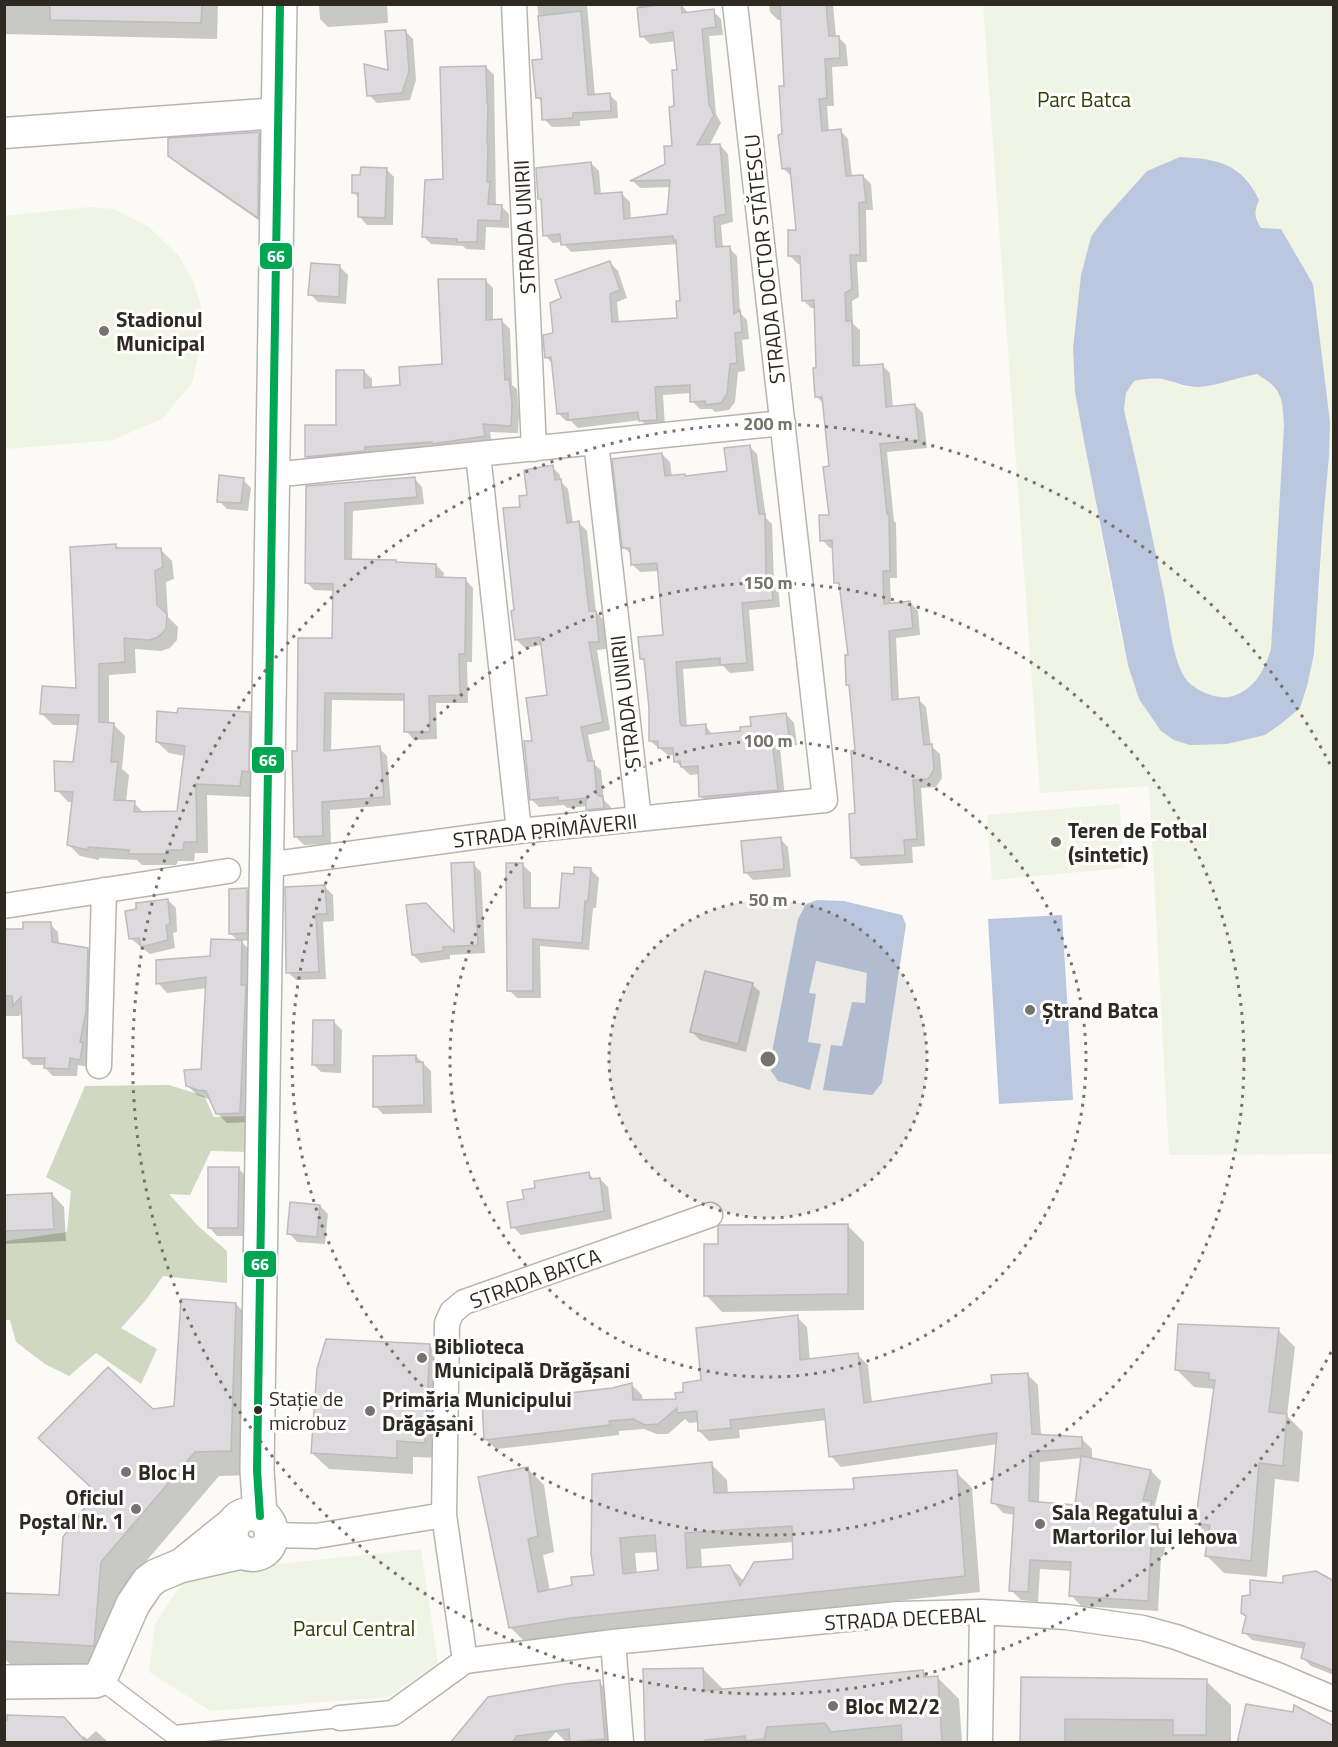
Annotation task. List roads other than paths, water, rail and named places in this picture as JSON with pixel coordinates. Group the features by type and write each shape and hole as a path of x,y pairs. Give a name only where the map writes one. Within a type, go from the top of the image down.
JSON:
{"main road":[{"path":"4,1682 95,1681 100,1678 142,1588 156,1576 180,1566 249,1529 257,1470 280,4"}],"street":[{"name":"STRADA UNIRII","path":"514,4 534,449"},
{"name":"STRADA DOCTOR STĂTESCU","path":"735,4 825,800"},
{"path":"4,133 278,113"},
{"path":"272,475 783,423"},
{"name":"STRADA UNIRII","path":"596,442 639,819"},
{"path":"478,454 519,831"},
{"name":"STRADA PRIMĂVERII","path":"267,865 519,831 825,800"},
{"path":"4,906 228,871"},
{"path":"99,1066 104,890"},
{"name":"STRADA BATCA","path":"465,1661 444,1515 447,1323 452,1312 464,1302 710,1215"},
{"path":"249,1529 316,1536 444,1515"},
{"path":"980,1743 982,1612"},
{"name":"STRADA DECEBAL","path":"465,1661 613,1642 898,1614 982,1612 1066,1617 1143,1628 1176,1637 1334,1699"},
{"path":"613,1642 621,1743"},
{"path":"100,1678 174,1739 393,1713 465,1661"}],"water":[{"path":"1180,157 1206,159 1227,165 1236,171 1245,178 1259,200 1256,214 1261,228 1281,229 1313,284 1330,422 1314,654 1300,708 1265,735 1227,744 1190,745 1174,740 1161,731 1139,699 1128,665 1075,392 1073,348 1081,275 1091,237 1103,220 1147,171","holes":["1257,374 1272,385 1280,395 1284,425 1271,649 1262,671 1247,689 1233,696 1220,697 1194,687 1185,678 1176,658 1124,410 1126,393 1134,381 1154,378 1198,387"]},
{"path":"817,900 844,901 902,915 906,925 882,1083 872,1095 823,1090 831,1045 842,1046 852,1002 865,1003 867,973 816,961 809,993 816,994 808,1042 821,1044 810,1090 778,1081 771,1071 771,1057 798,919 806,904"},
{"name":"Ștrand Batca","path":"1062,915 1073,1100 999,1104 988,919"}],"place":[{"name":"Stadionul Municipal","path":"104,331"},
{"name":"Teren de Fotbal (sintetic)","path":"1056,842"},
{"name":"Ștrand Batca","path":"1030,1010"},
{"name":"Biblioteca Municipală Drăgășani","path":"422,1358"},
{"name":"Stație de microbuz","path":"258,1410"},
{"name":"Primăria Municipului Drăgășani","path":"370,1411"},
{"name":"Bloc H","path":"126,1472"},
{"name":"Oficiul Poștal Nr. 1","path":"136,1509"},
{"name":"Sala Regatului a Martorilor lui Iehova","path":"1040,1524"},
{"name":"Bloc M2/2","path":"833,1706"}],"park label":[{"name":"Parc Batca","path":"1084,99"},
{"name":"Parcul Central","path":"354,1628"}]}
